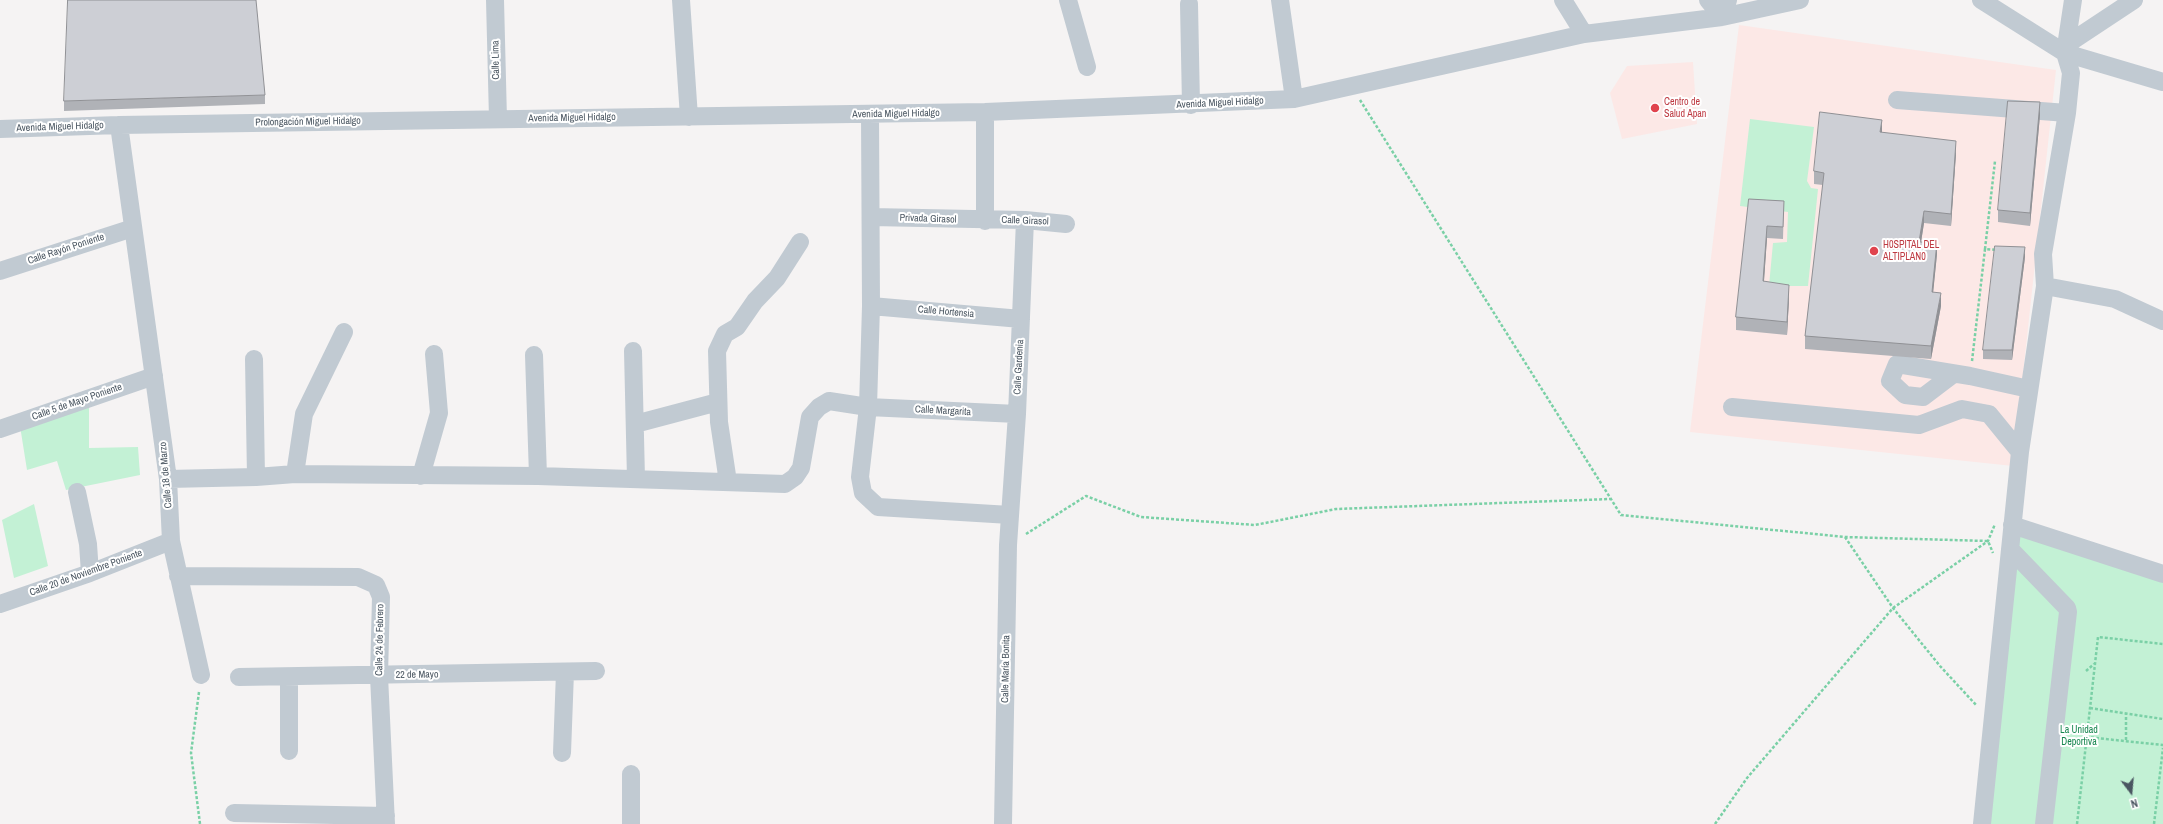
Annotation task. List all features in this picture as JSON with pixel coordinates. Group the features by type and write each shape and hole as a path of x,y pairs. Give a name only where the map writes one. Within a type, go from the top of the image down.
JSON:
{"street":[{"name":"Calle Lima","path":"495,0 498,119"},
{"path":"680,0 689,117"},
{"path":"1068,0 1086,67"},
{"path":"1280,0 1294,99"},
{"path":"1563,0 1584,34"},
{"path":"1708,0 1722,17"},
{"path":"1722,17 1728,0"},
{"name":"Avenida Miguel Hidalgo","path":"498,119 985,112 1191,105 1294,99 1352,88 1584,34 1722,17 1800,0"},
{"path":"1981,0 2065,49 2163,82"},
{"path":"1982,824 1993,722 2002,552 2012,525 2020,452 2045,286 2043,254 2067,113 2071,73 2065,49 2073,0"},
{"path":"2065,49 2134,0"},
{"path":"1189,4 1191,105"},
{"path":"1897,100 2067,113"},
{"path":"985,112 985,221"},
{"path":"870,114 871,306 868,407 860,477 863,493 878,507 1010,515"},
{"name":"Prolongación Miguel Hidalgo","path":"119,126 498,119"},
{"name":"Avenida Miguel Hidalgo","path":"0,129 119,126"},
{"name":"Calle 18 de Marzo","path":"119,126 168,479 171,541 201,675"},
{"name":"Privada Girasol","path":"871,217 985,221"},
{"name":"Calle Girasol","path":"985,221 1025,220 1066,224"},
{"name":"Calle Gardenia","path":"1010,515 1017,414 1025,220"},
{"name":"Calle Rayón Poniente","path":"0,270 133,228"},
{"path":"728,482 719,422 717,351 725,334 737,327 755,301 777,278 800,242"},
{"path":"2045,286 2115,299 2163,321"},
{"name":"Calle Hortensia","path":"871,306 1021,319"},
{"path":"295,474 304,414 344,332"},
{"path":"633,351 636,479"},
{"path":"420,476 439,413 434,354"},
{"path":"534,355 538,476"},
{"path":"254,359 256,477"},
{"path":"1952,375 1970,376 2029,389"},
{"name":"Calle 5 de Mayo Poniente","path":"0,429 154,376"},
{"path":"635,424 718,402"},
{"name":"Calle Margarita","path":"168,479 256,477 295,474 538,476 785,484 795,477 801,468 810,417 819,407 829,402 868,407 1017,414"},
{"path":"1732,408 1919,424 1962,409 1989,414 2020,452"},
{"path":"77,492 88,544 90,573"},
{"name":"Calle María Bonita","path":"1003,824 1008,544 1010,515"},
{"path":"2012,525 2163,574"},
{"name":"Calle 20 de Noviembre Poniente","path":"0,604 90,573 171,541"},
{"path":"2002,552 2067,608 2068,612 2044,824"},
{"name":"Calle 24 de Febrero","path":"178,576 358,577 376,585 381,597 380,676 386,820"},
{"name":"22 de Mayo","path":"239,677 289,678 596,671"},
{"path":"562,753 566,672"},
{"path":"289,678 289,751"},
{"path":"631,774 631,824"},
{"path":"234,813 386,820"}],"path":[{"path":"1352,88 1621,515 1845,537 1988,541 2002,552"},
{"path":"1970,376 1995,161"},
{"path":"1985,249 2000,250"},
{"path":"1008,544 1086,496 1141,517 1255,525 1336,509 1611,499"},
{"path":"1845,537 1893,608 1940,666 1993,722"},
{"path":"1715,824 1747,778 1893,608 1988,541"},
{"path":"2077,824 2098,636 2163,644"},
{"path":"2086,671 2094,664"},
{"path":"200,824 191,753 201,675"},
{"path":"2090,708 2163,719"},
{"path":"2126,713 2126,740"},
{"path":"2086,736 2163,745"},
{"path":"2154,824 2163,748"}],"shaded area":[{"name":"H0SPITAL DEL ALTIPLAN0","path":"1739,25 2056,70 2013,466 1690,432"},
{"name":"Centro de Salud Apan","path":"1693,62 1697,124 1622,139 1610,93 1627,66"}],"green space":[{"path":"1750,119 1814,127 1807,181 1811,188 1818,189 1808,286 1769,286 1773,243 1787,242 1788,212 1740,206"},
{"path":"89,406 89,448 138,447 140,475 66,490 57,461 27,470 20,426"},
{"path":"34,504 48,566 14,578 2,520"},
{"name":"La Unidad Deportiva","path":"2017,528 2163,576 2163,824 1986,824"}],"building":[{"path":"68,0 256,0 265,95 64,101"},
{"path":"2008,101 2040,102 2030,213 1998,210"},
{"path":"1820,112 1882,120 1880,132 1956,141 1951,214 1924,211 1919,242 1937,242 1932,292 1941,293 1931,346 1805,336 1824,173 1814,171"},
{"path":"1749,199 1784,201 1783,227 1767,226 1763,281 1789,285 1787,322 1736,317"},
{"path":"1995,246 2025,247 2012,350 1983,350"}],"place":[{"name":"Centro de Salud Apan","path":"1655,108"},
{"name":"H0SPITAL DEL ALTIPLAN0","path":"1874,251"}]}
